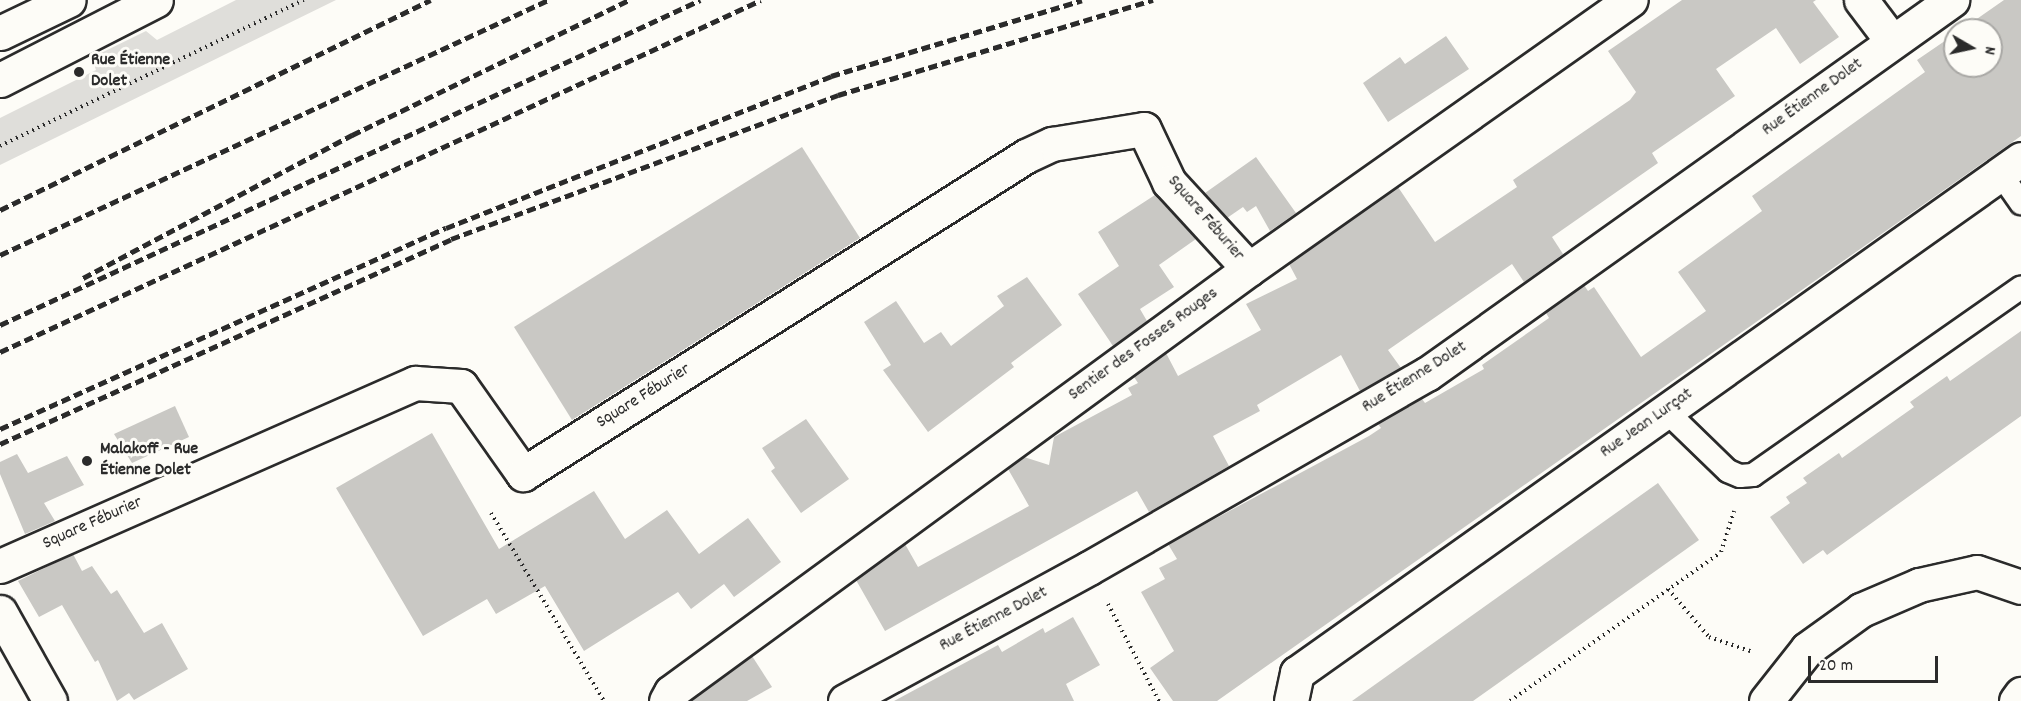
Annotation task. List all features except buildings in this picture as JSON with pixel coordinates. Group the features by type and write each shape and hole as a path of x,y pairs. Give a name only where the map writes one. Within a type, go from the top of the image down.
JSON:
{"street":[{"path":"0,33 69,0"},
{"path":"0,80 156,0"},
{"name":"Sentier des Fosses Rouges","path":"666,701 671,692 1249,269 1631,0"},
{"path":"1861,0 1892,41"},
{"name":"Rue Étienne Dolet","path":"845,701 1089,568 1427,374 1952,0"},
{"name":"Square Féburier","path":"0,566 415,383 461,386 523,474 1026,156 1052,144 1144,129 1169,182 1249,269"},
{"name":"Rue Jean Lurçat","path":"1291,701 1298,673 2011,166"},
{"path":"1766,701 1807,649 1861,610 1919,585 1977,572 2021,587"},
{"path":"0,612 51,701"},
{"path":"2016,701 2021,694"}],"lane":[{"path":"2011,166 2021,203"},
{"path":"1666,411 1728,471 1740,476 1753,475 2021,286"}],"path":[{"path":"0,146 304,0"},
{"path":"1510,701 1720,552 1734,511"},
{"path":"491,513 604,701"},
{"path":"1668,589 1709,637 1793,667"},
{"path":"1102,593 1159,701"}],"shaded area":[{"path":"236,0 336,0 0,165 0,118 96,70 93,62 97,55 146,31 157,40"}],"railway":[{"path":"0,210 430,0"},
{"path":"0,255 548,0"},
{"path":"83,278 352,135 629,0"},
{"path":"0,325 700,0"},
{"path":"0,352 761,0"},
{"path":"0,429 446,228 831,76 1082,0"},
{"path":"0,444 451,239 838,95 1153,0"}],"place":[{"name":"Rue Étienne Dolet","path":"79,72"},
{"name":"Malakoff - Rue Étienne Dolet","path":"87,461"}]}
